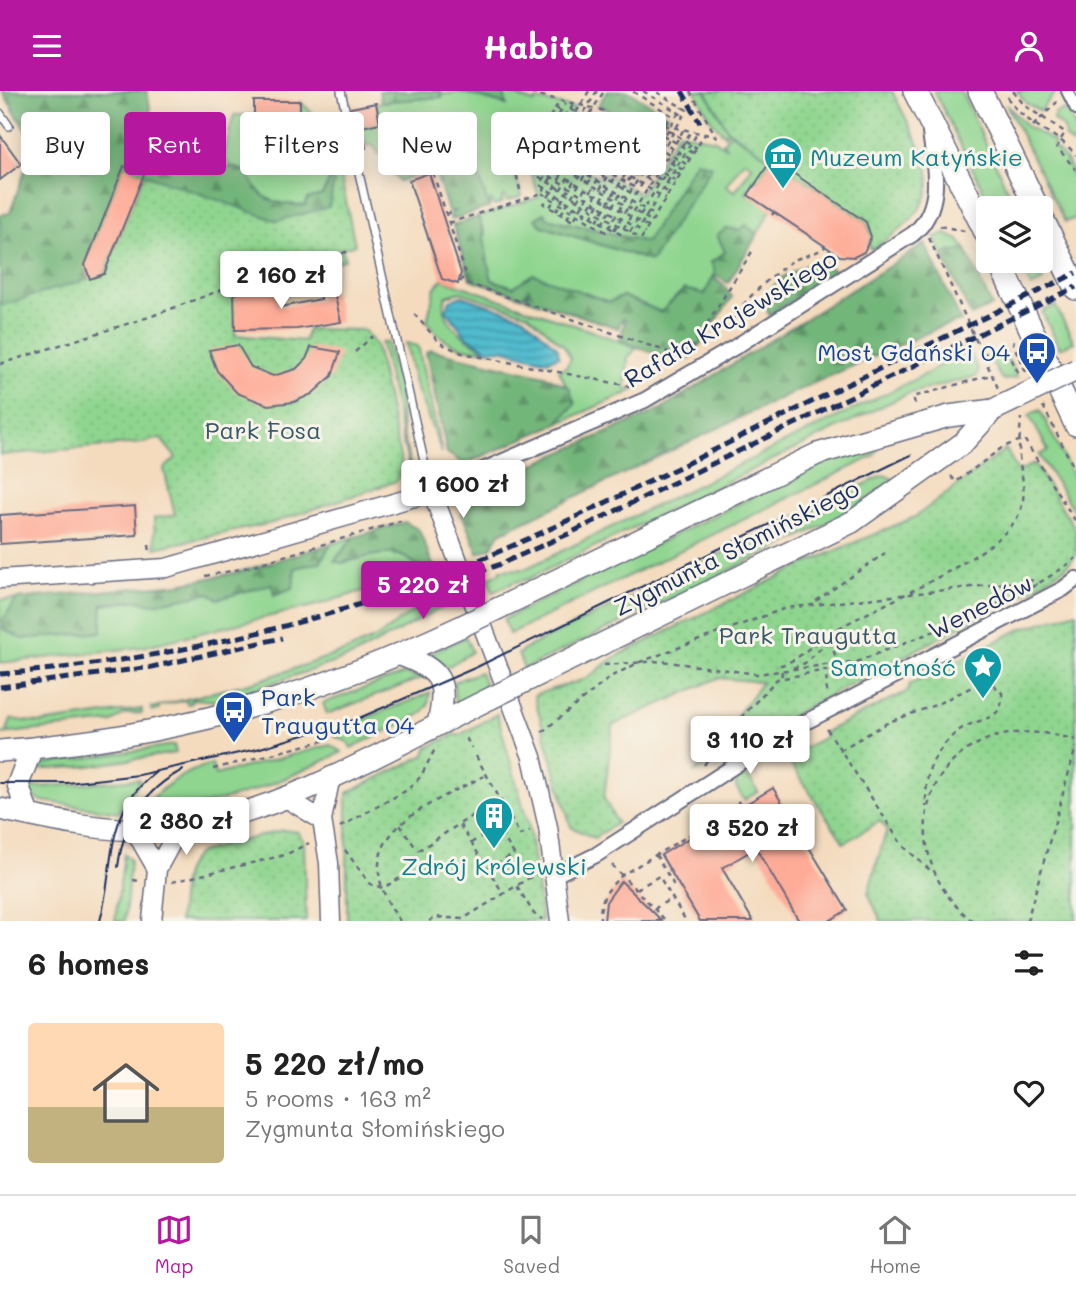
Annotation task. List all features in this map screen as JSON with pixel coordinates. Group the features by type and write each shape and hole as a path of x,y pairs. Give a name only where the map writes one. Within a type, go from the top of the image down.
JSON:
{"main road":[{"path":"915,91 976,213"},
{"path":"980,91 1031,196"},
{"path":"1053,241 1076,288"},
{"path":"1005,273 1076,424"},
{"path":"993,410 1076,370"},
{"name":"Zygmunta Słomińskiego","path":"0,751 124,737 218,718 330,683 401,655 463,626 817,454 949,416 993,410"},
{"name":"Zygmunta Słomińskiego","path":"0,809 87,827 134,829 180,827 246,813 286,798 331,776 438,734 491,698 852,522 963,443 993,410"},
{"path":"401,655 428,667 437,675 444,698 438,734"},
{"path":"28,815 18,784 19,773 32,748"}],"street":[{"path":"1068,93 1076,110"},
{"path":"925,232 936,184 927,114"},
{"name":"Rafała Krajewskiego","path":"0,579 166,568 432,492 645,400 925,232"},
{"path":"432,492 495,653 538,777 548,874 560,921"},
{"name":"Wenedów","path":"548,874 596,855 790,730 1070,590 1076,579"},
{"path":"331,776 331,921"},
{"path":"286,798 330,824"},
{"path":"152,921 163,876 180,827"},
{"path":"134,829 163,876"}],"lane":[{"path":"341,91 345,109"},
{"path":"0,113 9,126"},
{"path":"360,175 432,492"}],"path":[{"path":"521,91 566,103 576,112 589,91"},
{"path":"584,112 597,91"},
{"path":"591,112 604,91"},
{"path":"632,91 671,115 666,123"},
{"path":"643,91 684,116"},
{"path":"655,91 687,110 666,145 690,159"},
{"path":"691,91 716,136"},
{"path":"1004,91 1021,116 1060,141 1076,156"},
{"path":"1013,91 1025,106 1065,132 1057,147 1076,170"},
{"path":"1033,126 1068,93"},
{"path":"552,112 559,102"},
{"path":"555,107 561,111 566,103"},
{"path":"568,112 572,107 580,106 606,112"},
{"path":"666,134 682,107"},
{"path":"666,126 673,134 697,148"},
{"path":"669,128 684,129 700,142"},
{"path":"683,170 666,160 684,129"},
{"path":"690,133 698,132 723,138"},
{"path":"635,235 698,132"},
{"path":"666,172 690,133"},
{"path":"538,175 641,239 705,134"},
{"path":"666,137 693,153"},
{"path":"666,152 686,164"},
{"path":"668,168 680,175"},
{"path":"434,175 465,272 461,281 687,356 753,250"},
{"path":"517,175 520,190"},
{"path":"546,175 540,185 620,234 655,176 673,187"},
{"path":"549,175 645,233"},
{"path":"648,227 596,195 590,192 584,189 562,175 544,204 573,221 587,198 590,192 594,186 597,180 601,175 659,210"},
{"path":"550,207 570,175"},
{"path":"561,214 585,175"},
{"path":"589,175 655,216"},
{"path":"582,218 609,175"},
{"path":"594,225 624,175"},
{"path":"600,229 632,175 666,199"},
{"path":"542,193 606,232 641,175"},
{"path":"614,230 648,175"},
{"path":"630,232 664,175"},
{"path":"666,175 676,181"},
{"path":"556,211 577,176 652,221"},
{"path":"588,222 616,176 662,204"},
{"path":"449,223 542,193 552,177"},
{"path":"567,218 592,177"},
{"path":"646,179 669,193"},
{"path":"446,214 455,211"},
{"path":"915,404 913,397 991,375 925,232 965,231"},
{"path":"735,347 729,325 741,308 792,262 819,253 826,246"},
{"path":"0,364 152,316 250,279 350,251"},
{"path":"414,314 440,343 462,353 640,389"},
{"path":"355,352 373,336"},
{"path":"1016,337 1013,344 1030,380"},
{"path":"982,355 1004,345 1018,372 1024,368"},
{"path":"1042,403 1076,473"},
{"path":"782,678 781,665 799,657 825,636 977,555 1007,534 1021,512 1024,482 1020,438 1022,411"},
{"path":"951,476 956,482 1020,438"},
{"path":"1020,438 1024,439 1076,522"},
{"path":"149,545 150,552"},
{"path":"814,603 885,552"},
{"path":"790,669 857,662 989,607 1036,584 1076,558"},
{"path":"542,733 589,691 640,661 786,608 1034,580"},
{"path":"598,666 640,661 757,674 781,672 805,663 839,630"},
{"path":"834,636 834,654 840,663"},
{"path":"699,774 724,736 777,679 826,670 827,698"},
{"path":"840,750 889,722 936,705 982,683 992,683 1002,693 1002,708 995,717 961,729 939,752 928,777 926,842 934,875"},
{"path":"824,725 902,845 934,875 954,905 973,921"},
{"path":"926,807 948,768 982,742 1029,732 1076,740"},
{"path":"330,824 409,789 421,776 438,734"},
{"path":"724,736 734,753"},
{"path":"466,738 472,748"},
{"path":"213,769 330,739"},
{"path":"1027,921 1076,747"},
{"path":"476,756 520,835 533,830"},
{"path":"400,921 383,888 382,854 399,824 424,806 486,775"},
{"path":"341,844 370,884 383,888 410,872 418,851 499,798"},
{"path":"600,921 601,900 622,875 740,804 736,798"},
{"path":"485,808 529,878"},
{"path":"399,824 418,851"},
{"path":"460,825 503,893"},
{"path":"471,843 497,827"},
{"path":"163,876 180,882 214,869 285,855 312,841"},
{"path":"488,870 514,854"},
{"path":"656,855 676,889"},
{"path":"609,862 667,921"},
{"path":"429,921 436,917 463,919 529,878 548,874"},
{"path":"637,889 659,876 686,921"},
{"path":"517,885 534,914 545,921"},
{"path":"654,909 672,898"}],"green space":[{"path":"2,91 147,91 151,112 124,112 124,167 85,265 90,279 0,306 0,215 10,213 23,175 110,175 110,112 21,112 21,122"},
{"path":"379,91 440,91 442,97 381,102"},
{"path":"503,91 535,103 536,100 575,108 573,112 491,112 491,175 515,175 522,196 507,201 505,196 502,197 503,202 494,206 491,200 489,207 477,171 477,112 378,113 376,103 461,92 506,105"},
{"path":"503,91 507,105 461,92"},
{"path":"607,91 628,91 663,112 609,112 606,108 598,106"},
{"path":"695,91 705,91 728,131 725,135 712,122"},
{"path":"706,91 892,91 925,161 929,179 926,195 917,212 899,230 872,250 869,246 870,230 866,222 728,130"},
{"path":"934,91 961,91 1010,196 986,196"},
{"path":"1017,91 1057,91 1040,111 1026,103"},
{"path":"300,101 311,112 300,112"},
{"path":"1006,104 1026,126 1053,141 1054,148 1067,162 1075,188 1076,218 1065,222"},
{"path":"1062,110 1068,112 1076,129 1076,148 1065,138 1064,128 1053,120 1055,113"},
{"path":"234,115 240,115 240,169 226,162 226,147"},
{"path":"378,123 378,152 372,144 366,146 364,127"},
{"path":"678,132 715,140 727,148 723,143 730,133 772,159 758,181 754,179 746,193 771,209 757,235 746,225 725,252 705,294 684,289 661,312 623,296 609,302 533,274 513,287 492,280 483,249 485,233 478,217 539,197 532,175 595,175 601,179 604,175 608,175 640,194 652,175 666,175 666,152","holes":["696,161 651,261 536,219 547,218 646,242","744,161 752,166 735,192 726,185"]},
{"path":"696,161 712,166 651,261 542,226 535,219 544,213 547,218 646,242"},
{"path":"226,167 240,170 240,175 249,175 257,190 269,199 305,206 307,199 322,195 336,175 329,207 277,221 147,175 226,175"},
{"path":"477,171 489,207 451,220 449,215 455,211 448,211 437,175 477,175"},
{"name":"Park Fosa","path":"144,175 277,221 329,207 336,175 340,175 355,245 342,248 345,260 298,269 235,293 235,335 304,341 308,329 364,330 376,346 402,466 397,481 272,523 155,548 154,518 175,515 164,469 176,458 160,438 143,443 0,455 0,306 104,274"},
{"path":"248,175 331,175 322,195 307,199 305,206 269,199 257,190"},
{"path":"395,175 419,175 399,181"},
{"path":"478,217 492,280 513,287 533,274 609,302 623,296 661,312 684,289 705,294 715,272 711,262 725,252 717,235 727,228 739,230 747,225 757,235 728,283 716,276 714,278 732,297 691,358 680,362 620,341 625,320 622,319 618,328 526,298 529,290 523,297 470,279 453,225"},
{"path":"946,234 959,240 966,250 949,252 943,256 935,237"},
{"path":"925,244 961,321 940,327 787,395 500,533 491,548 478,553 462,514 470,492 659,410"},
{"path":"966,250 992,306 971,316 943,256 949,252"},
{"path":"812,262 826,265 837,272 769,315 763,298 781,278"},
{"path":"1024,273 1039,273 1043,281 1031,287"},
{"path":"442,279 637,347 628,358 625,388 634,390 557,424 575,404 559,370 567,366 571,358 564,346 528,314 461,292 446,296 446,314 463,336 487,350 468,349 453,344 439,335 427,322 435,287"},
{"path":"1055,305 1074,342 1060,348 1042,312"},
{"path":"387,342 399,390 402,430 410,463 408,464 381,343"},
{"path":"406,343 418,346 442,453 415,384"},
{"path":"967,348 978,370 977,376 907,394 526,580 514,582 493,592 488,578 500,573 500,570 525,569 928,373"},
{"path":"1003,349 1017,377 1005,380 1001,378 988,356"},
{"path":"431,350 545,376 569,387 575,404 557,424 464,464 447,453 426,353"},
{"path":"1040,410 1076,482 1076,514 1039,455 1048,450 1029,415"},
{"path":"880,446 874,456 509,634 504,619 807,470 843,455"},
{"name":"Park Traugutta","path":"1006,449 1018,472 1034,463 1076,530 1076,555 1066,567 1034,588 800,711 713,764 695,772 762,682 718,678 613,725 604,798 617,823 594,838 571,827 534,696 587,678 619,655 807,563 915,517"},
{"path":"884,475 893,479 868,499 832,521 524,669 518,654 532,645"},
{"path":"405,522 419,530 433,565 423,571 414,562 395,554 375,555 341,563 334,561 354,537"},
{"path":"354,537 335,560 341,563 375,555 395,554 414,562 423,571 433,565 435,569 317,605 142,647 0,663 0,600 17,599 3,620 139,600 153,604 209,593 218,599 272,584 274,595 295,568 320,562 331,544"},
{"path":"331,544 320,562 295,568 293,588 274,595 272,584 218,599 208,593 153,604 139,600 102,604 102,632 22,639 3,629 3,620 17,599 179,584 239,572"},
{"path":"444,595 445,606 353,656 218,701 192,699 192,703 187,704 186,700 163,705 257,681 349,650 376,638 427,601"},
{"name":"Park Traugutta","path":"1076,612 1076,921 881,921 868,893 887,829 880,821 844,843 786,757 824,738 825,732 908,691 910,684 1021,629"},
{"path":"466,637 472,652 447,667 430,653"},
{"path":"480,672 486,687 455,704 454,682"},
{"path":"404,674 422,678 327,714 323,703"},
{"path":"430,693 428,705 421,714 351,748 348,742 334,736 333,731"},
{"path":"142,709 142,713 125,714 112,722 6,733 11,719 40,723"},
{"path":"497,714 529,827 542,921 347,921 347,793 425,755 427,748 455,734 458,736"},
{"path":"174,745 176,753 89,766 33,770 44,764"},
{"path":"330,745 342,752 244,794 195,806 140,812 155,795 172,782 201,767 212,764 215,775"},
{"path":"743,775 750,779 758,792 744,800 736,787 736,780"},
{"path":"139,779 119,812 42,801 33,797 28,788"},
{"path":"283,830 298,832 304,842 306,921 179,921 185,874 193,858 200,852"},
{"path":"124,854 130,860 125,921 115,921"}],"water":[{"path":"462,296 524,317 558,348 559,356 547,361 501,349 489,350 466,336 446,310 450,300"}],"building":[{"path":"254,101 300,101 300,112 254,112"},
{"path":"376,103 378,123 364,127 364,112 348,112 351,108"},
{"path":"0,135 21,164 0,180"},
{"path":"772,159 866,222 871,237 864,252 854,257 840,256 748,195"},
{"path":"124,166 124,175 144,175 104,274 90,279 85,265"},
{"path":"430,175 461,273 458,284 442,279 409,180"},
{"path":"272,280 281,307 321,299 321,295 334,292 341,322 297,329 235,330 234,294"},
{"path":"238,345 251,367 273,376 296,369 306,359 311,347 340,352 332,376 312,394 294,402 268,405 237,393 217,371 209,350"},
{"path":"135,506 137,535 0,544 0,515"},
{"path":"773,788 847,910 829,921 799,921 756,848 722,868 753,921 700,921 661,855"},
{"path":"621,881 662,921 604,921 606,902"}],"tram line":[{"path":"992,407 1076,366"},
{"path":"0,783 67,783 139,775 257,749 357,719 477,667 911,455"},
{"path":"118,867 125,837 138,810 157,787 183,770"},
{"path":"100,921 119,823 139,788 156,772"}],"railway":[{"path":"682,91 700,123"},
{"path":"0,674 141,657 233,639 325,615 412,586 496,553 578,516 1076,273"},
{"path":"393,604 498,565 566,535 1076,287"},
{"path":"0,687 152,667 282,638"}],"place":[{"name":"Muzeum Katyńskie","path":"783,190"},
{"name":"Most Gdański 04","path":"1037,385"},
{"name":"Samotność","path":"983,700"},
{"name":"Park Traugutta 04","path":"234,744"},
{"name":"Zdrój Królewski","path":"494,850"}]}
